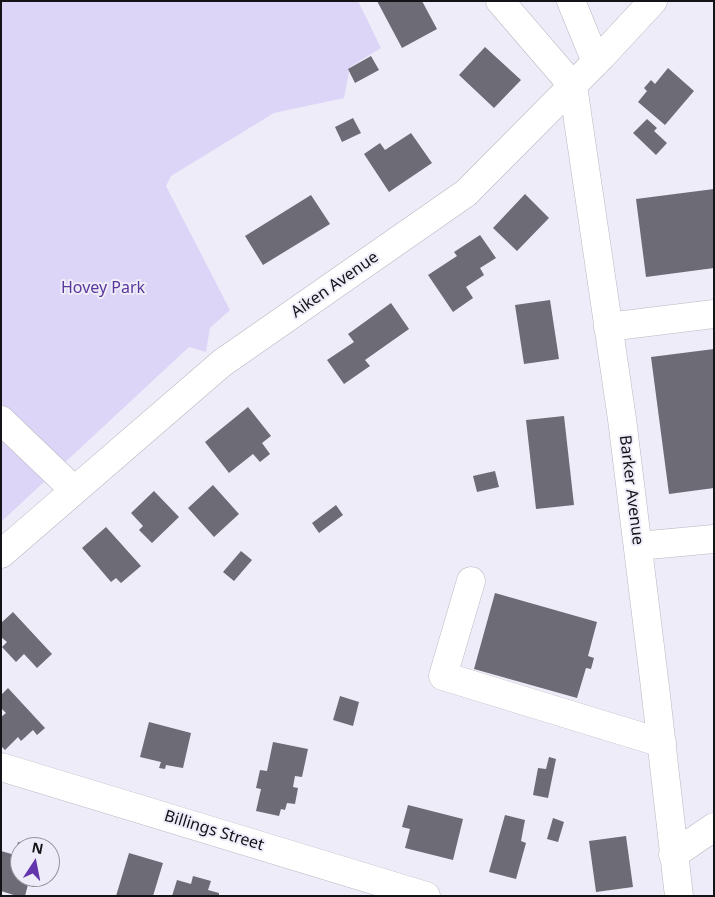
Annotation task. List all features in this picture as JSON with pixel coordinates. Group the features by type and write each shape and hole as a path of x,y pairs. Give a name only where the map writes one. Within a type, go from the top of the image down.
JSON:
{"street":[{"path":"500,1 573,86"},
{"path":"571,1 596,62"},
{"name":"Aiken Avenue","path":"1,554 222,363 466,193 573,86 653,1"},
{"name":"Barker Avenue","path":"573,86 638,546 679,896"},
{"path":"608,327 714,314"},
{"path":"1,420 74,490"},
{"path":"638,546 714,539"},
{"path":"471,581 443,676 662,743"},
{"name":"Billings Street","path":"1,767 426,896"},
{"path":"673,855 714,828"}],"green space":[{"name":"Hovey Park","path":"1,1 358,1 381,48 350,67 344,98 274,113 171,176 166,186 230,310 210,328 206,352 189,347 1,522"}],"building":[{"path":"377,1 422,1 437,29 402,48"},
{"path":"485,47 521,80 494,108 459,75"},
{"path":"371,56 379,70 355,83 348,69"},
{"path":"668,68 694,91 665,125 638,102 647,91 644,88 651,80 655,84"},
{"path":"353,118 361,133 342,142 335,127"},
{"path":"647,119 657,128 654,131 667,143 656,155 633,133"},
{"path":"411,133 432,163 389,192 364,154 380,143 385,150"},
{"path":"714,189 714,268 646,277 636,199"},
{"path":"525,194 549,218 517,251 493,228"},
{"path":"311,195 330,224 263,265 245,236"},
{"path":"480,235 496,258 480,268 484,275 466,287 473,298 453,312 428,275 457,256 454,252"},
{"path":"550,300 559,359 524,364 515,305"},
{"path":"391,303 409,329 365,360 370,366 344,384 327,360 354,342 348,334"},
{"path":"714,349 714,488 669,494 651,357"},
{"path":"248,407 271,436 262,443 270,454 260,462 253,454 229,473 205,442"},
{"path":"564,416 574,505 536,509 526,420"},
{"path":"495,471 499,487 477,492 473,476"},
{"path":"213,485 239,514 214,537 188,508"},
{"path":"154,491 179,517 152,543 139,530 143,526 131,513"},
{"path":"336,505 343,515 319,533 312,523"},
{"path":"106,527 141,566 121,583 116,578 111,582 82,548"},
{"path":"241,551 252,560 234,581 223,572"},
{"path":"495,593 597,622 588,656 594,658 591,669 586,668 577,698 474,669"},
{"path":"13,612 52,654 37,668 24,654 16,662 2,647 7,642 1,637 1,623"},
{"path":"8,688 45,728 37,735 33,730 21,741 18,737 5,750 1,746 1,717 6,713 1,708 1,695"},
{"path":"340,696 359,702 353,726 333,720"},
{"path":"149,722 191,733 183,768 166,765 165,769 159,768 161,762 140,757"},
{"path":"273,742 308,749 302,777 295,776 293,787 298,788 295,804 287,803 285,810 281,809 279,816 256,811 261,789 256,788 260,770 267,771"},
{"path":"549,757 556,759 548,798 533,795 538,768 546,769"},
{"path":"408,805 463,819 453,860 405,848 410,829 402,827"},
{"path":"505,815 525,820 521,841 526,843 516,879 489,872"},
{"path":"553,818 564,822 558,842 547,839"},
{"path":"626,836 633,887 596,892 589,841"},
{"path":"1,851 10,854 10,887 27,887 25,896 17,896 1,891"},
{"path":"129,853 163,863 153,896 116,896"},
{"path":"193,876 211,881 208,890 219,893 219,896 172,896 177,880 191,884"}]}
